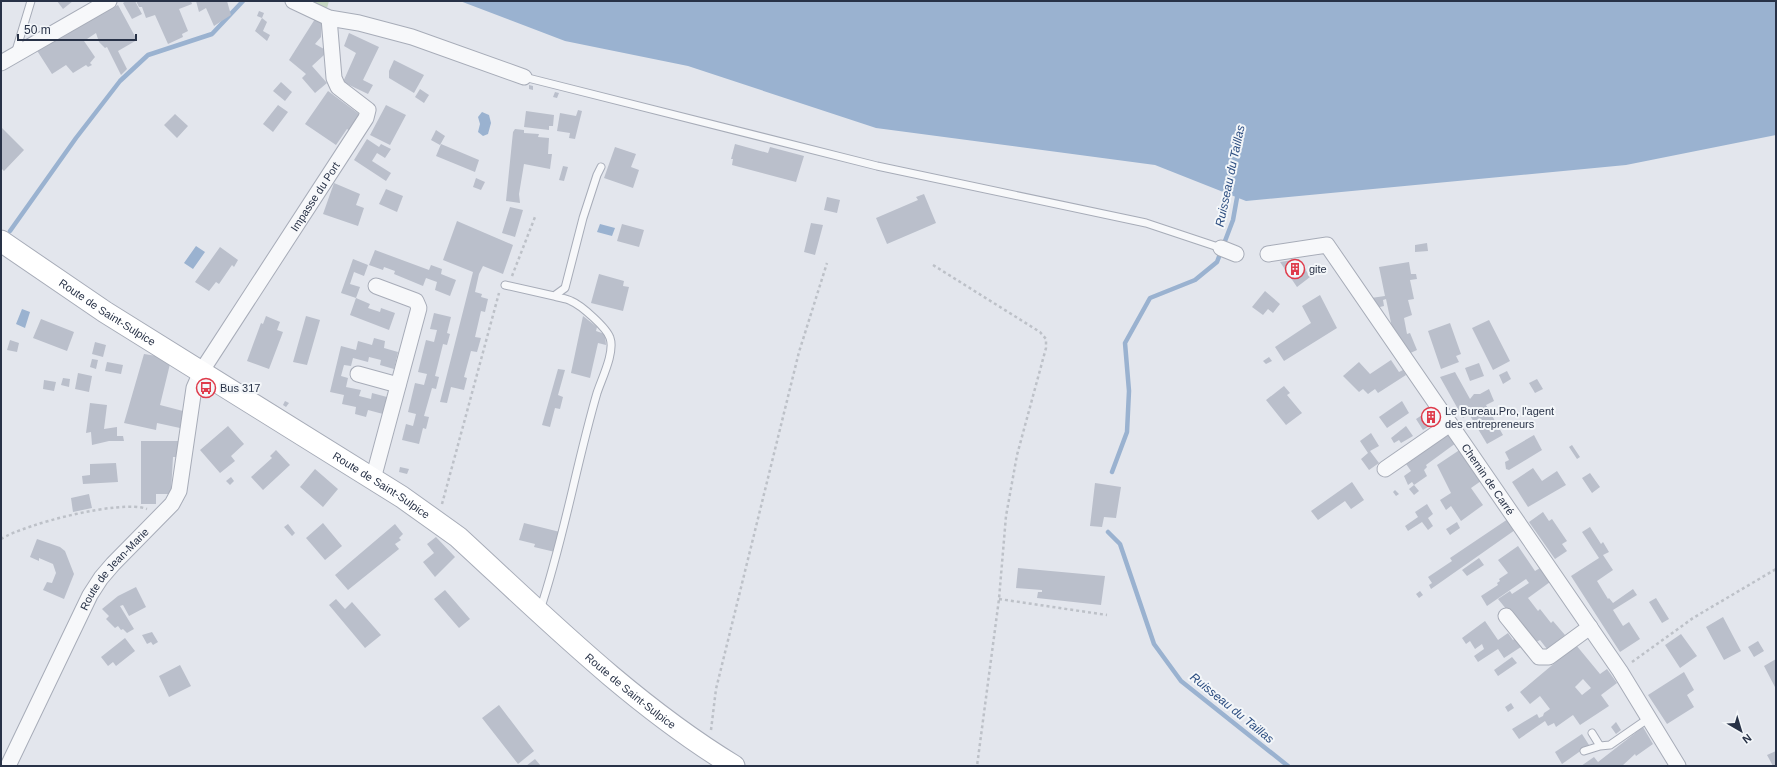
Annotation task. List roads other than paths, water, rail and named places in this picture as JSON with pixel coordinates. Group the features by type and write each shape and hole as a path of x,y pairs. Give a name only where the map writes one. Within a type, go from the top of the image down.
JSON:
{"main road":[{"name":"Route de Saint-Sulpice","path":"1,241 105,312 373,479 437,522 458,538 601,667 663,718 708,750 734,766"}],"street":[{"path":"1,63 110,1"},
{"path":"293,1 329,18 359,23 412,37 524,77"},
{"name":"Impasse du Port","path":"201,372 366,118 368,110 338,87 334,78 329,18"},
{"name":"Chemin de Carré","path":"1268,254 1327,245 1620,671 1678,766"},
{"path":"1221,248 1236,254"},
{"path":"373,479 419,308 414,300 376,286"},
{"name":"Route de Jean-Marie","path":"8,766 90,595 101,578 113,564 172,504 179,491 194,388 201,372"},
{"path":"358,374 398,386"},
{"path":"1385,469 1450,424"},
{"path":"1506,616 1539,656 1549,657 1590,627"}],"lane":[{"path":"14,56 31,1"},
{"path":"524,77 877,166 1146,223 1221,248"},
{"path":"554,296 565,288 583,218 601,167"},
{"path":"505,285 570,300 580,306 604,329 610,336 612,344 611,352 597,393 540,612"},
{"path":"1584,751 1600,746 1610,745 1649,718"},
{"path":"1592,733 1600,746"}],"water":[{"path":"460,1 1776,1 1776,135 1626,165 1246,201 1155,165 876,128 688,66 565,41"},
{"path":"482,112 489,115 491,123 488,134 483,136 478,132 480,124 478,117"},
{"path":"600,224 615,228 612,236 597,232"},
{"path":"196,246 205,252 193,269 184,263"},
{"path":"22,309 30,312 25,328 16,324"}],"waterway":[{"path":"10,231 76,138 120,81 148,55 212,34 243,1"},
{"name":"Ruisseau du Taillas","path":"1112,472 1127,432 1129,391 1125,343 1150,298 1195,280 1217,262 1233,220 1238,192"},
{"name":"Ruisseau du Taillas","path":"1108,532 1120,544 1154,644 1181,681 1288,766"}],"place":[{"name":"gite","path":"1295,269"},
{"name":"Bus 317","path":"206,388"},
{"name":"Le Bureau.Pro, l'agent des entrepreneurs","path":"1431,417"}]}
